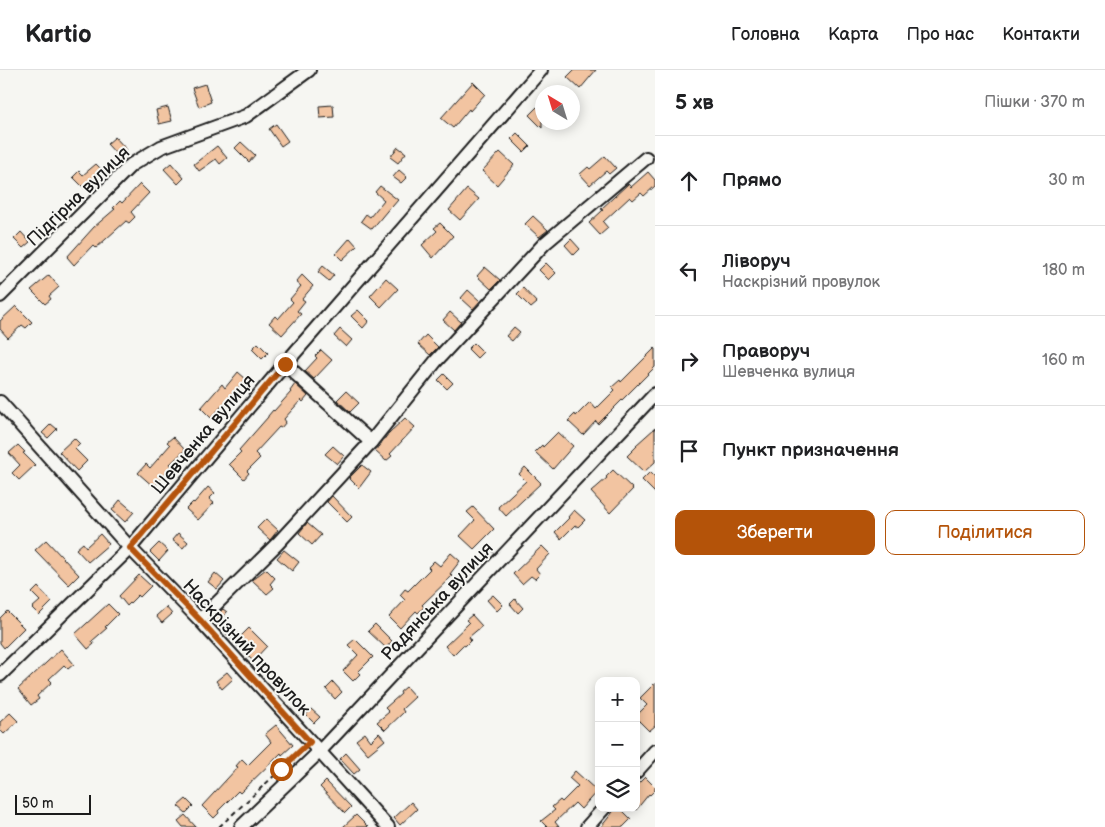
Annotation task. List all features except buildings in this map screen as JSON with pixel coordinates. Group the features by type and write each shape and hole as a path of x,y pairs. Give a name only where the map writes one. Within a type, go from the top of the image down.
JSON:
{"street":[{"name":"Підгірна вулиця","path":"0,296 131,165 161,147 246,116 309,70"},
{"name":"Шевченка вулиця","path":"0,675 130,548 285,364 541,70"},
{"path":"200,620 278,542 372,442 436,361 544,244 646,158"},
{"path":"285,364 372,442"},
{"name":"Радянська вулиця","path":"241,827 315,747 655,394"},
{"name":"Наскрізний провулок","path":"0,402 130,548 200,620 388,827"},
{"path":"640,768 655,751"},
{"path":"587,827 600,812"}],"path":[{"path":"219,827 315,747"}],"route":[{"path":"281,769 310,742 200,620 130,548 285,364"}]}
